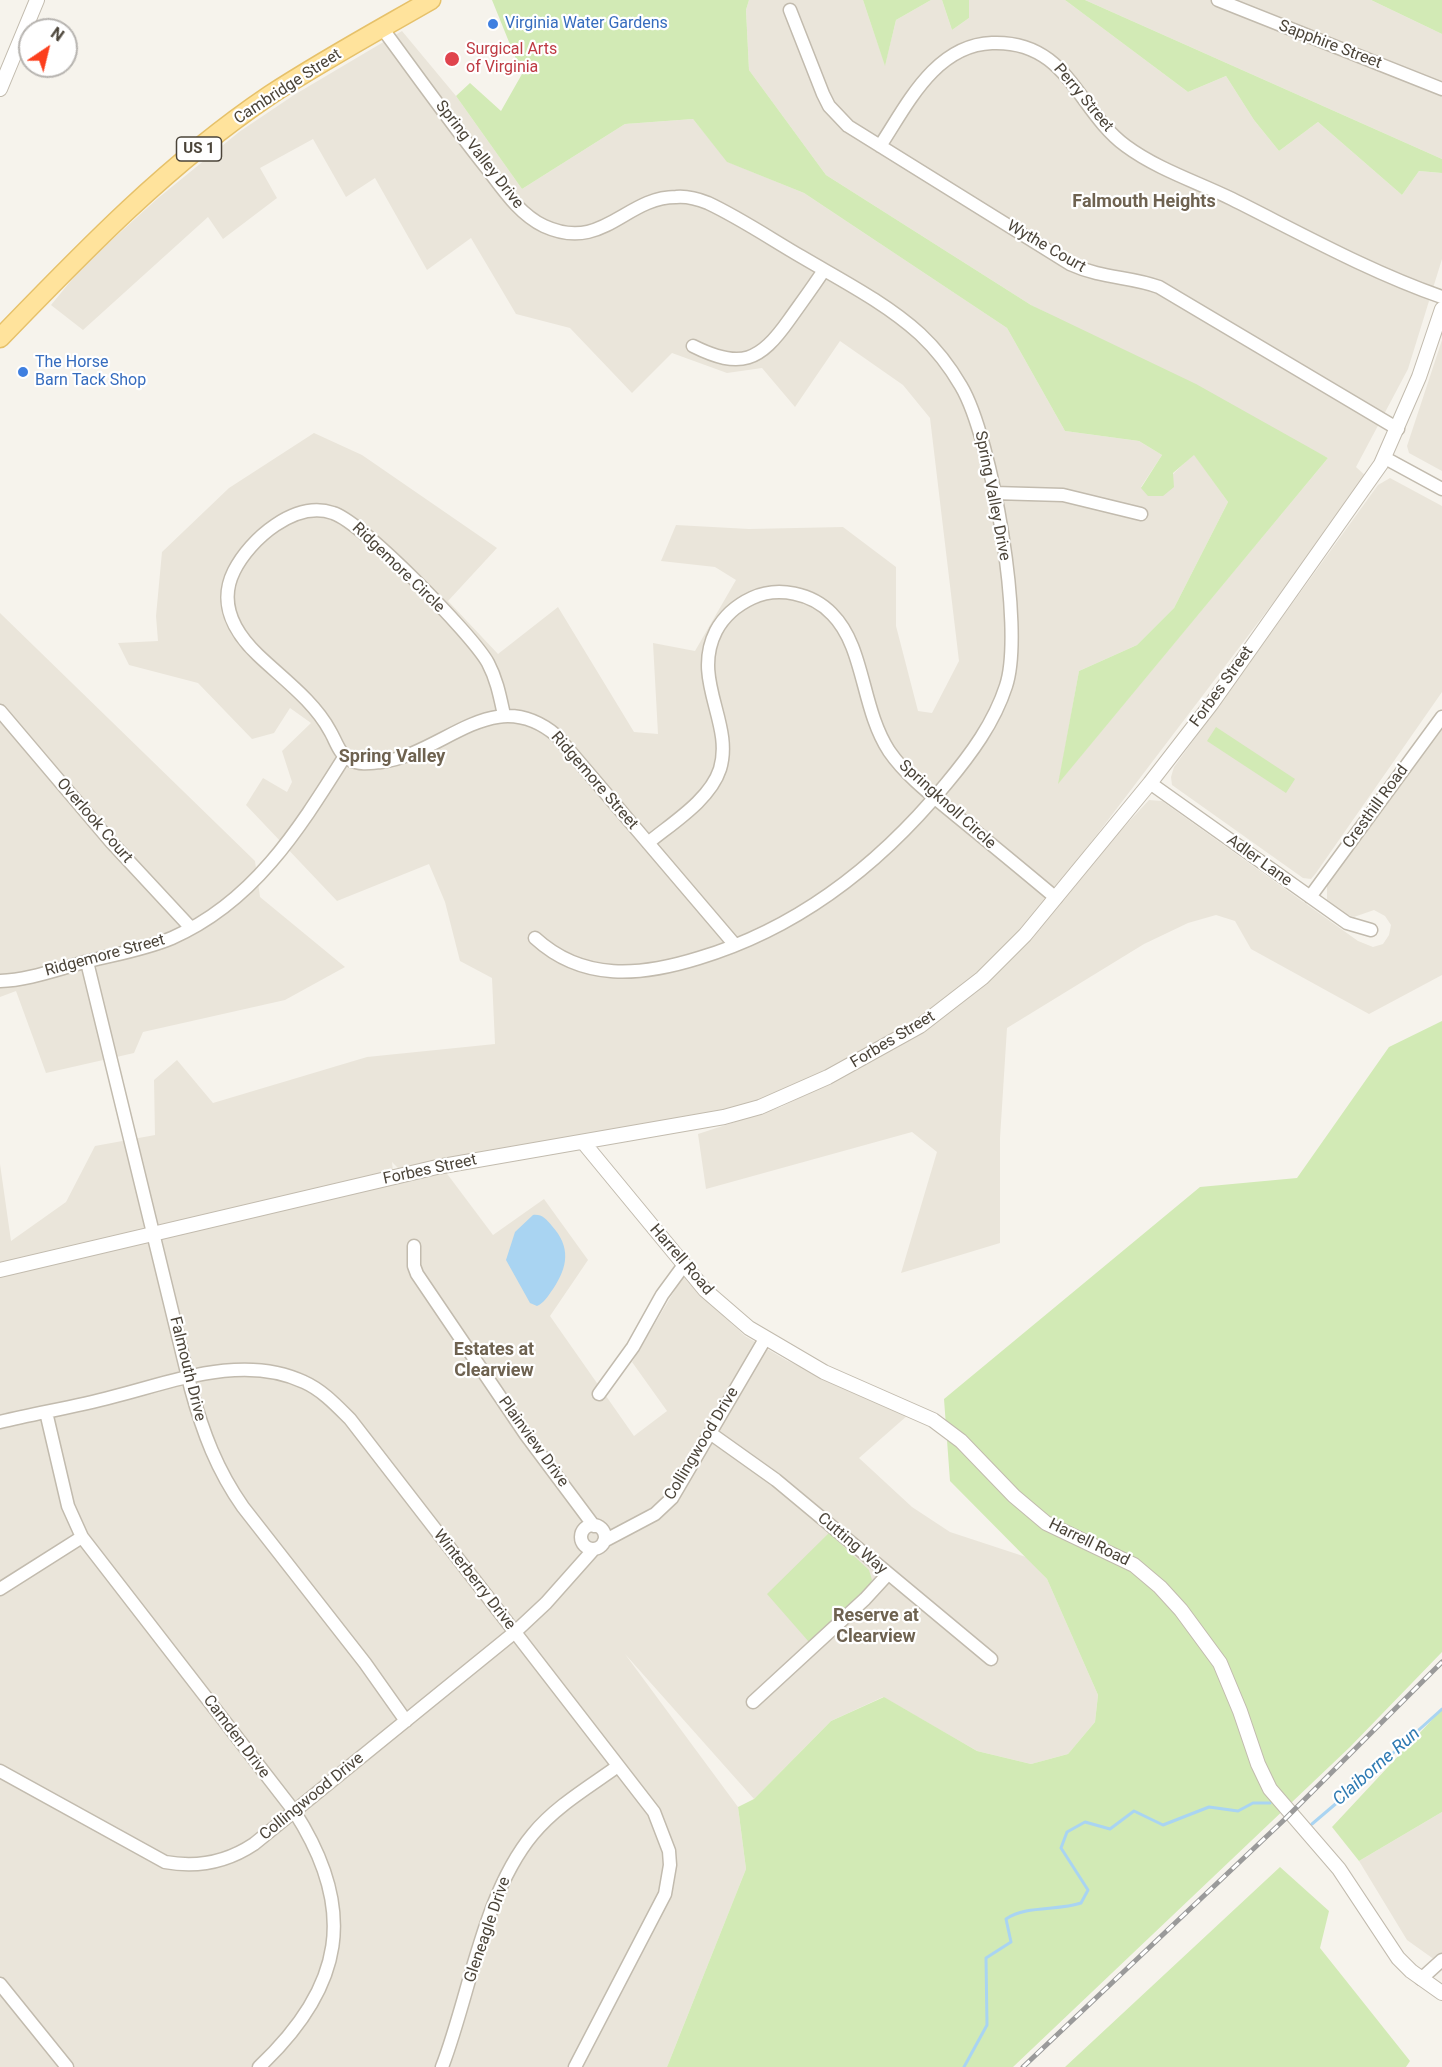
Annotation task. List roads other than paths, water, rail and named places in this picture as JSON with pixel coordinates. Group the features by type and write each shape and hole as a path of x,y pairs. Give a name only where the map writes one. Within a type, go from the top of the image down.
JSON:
{"main road":[{"name":"Cambridge Street","path":"0,338 75,260 174,169 270,96 431,0"}],"street":[{"path":"0,89 37,0"},
{"name":"Sapphire Street","path":"1218,0 1442,89"},
{"name":"Wythe Court","path":"790,10 829,106 848,126 1071,264 1098,275 1147,283 1159,288 1398,429"},
{"name":"Spring Valley Drive","path":"382,28 490,173 518,207 539,224 564,232 593,231 611,225 646,203 670,196 708,203 825,270 903,320 920,334 949,367 969,400 979,425 994,493 1013,632 1011,666 1001,700 991,722 968,757 935,797 884,850 837,890 788,921 735,945 664,968 597,971 566,961 535,938"},
{"name":"Perry Street","path":"880,146 918,88 954,53 993,42 1026,48 1040,54 1063,71 1103,124 1140,155 1344,254 1442,297"},
{"path":"693,346 732,360 755,356 772,344 825,270"},
{"name":"Forbes Street","path":"0,1270 437,1167 724,1117 760,1107 877,1052 952,1003 999,963 1056,898 1150,783 1212,703 1385,458 1442,309"},
{"path":"1385,458 1442,489"},
{"path":"994,493 1063,495 1141,514"},
{"name":"Ridgemore Circle","path":"345,756 315,710 241,637 229,612 228,590 243,557 270,530 304,512 323,510 343,517 381,547 479,650 494,674 504,715"},
{"name":"Springknoll Circle","path":"648,843 701,798 715,780 722,749 708,682 708,652 718,628 735,608 755,597 770,593 795,594 810,598 827,609 839,622 854,651 869,709 879,734 899,763 935,797 1056,898"},
{"name":"Overlook Court","path":"0,711 112,843 191,928"},
{"name":"Ridgemore Street","path":"0,981 150,946 191,928 233,900 280,854 345,756 366,763 404,757 474,723 504,715 528,718 557,736 735,945"},
{"name":"Cresthill Road","path":"1310,897 1442,717"},
{"name":"Adler Lane","path":"1150,783 1347,923 1371,930"},
{"name":"Falmouth Drive","path":"87,962 205,1438 229,1487 386,1691 406,1721"},
{"name":"Harrell Road","path":"584,1142 684,1265 725,1310 765,1339 825,1372 933,1420 961,1441 1014,1496 1046,1523 1118,1556 1148,1575 1181,1610 1220,1664 1270,1789 1339,1869 1398,1958 1421,1979 1442,1993"},
{"name":"Plainview Drive","path":"414,1246 414,1266 417,1274 502,1400 585,1514 594,1537"},
{"path":"598,1394 633,1347 662,1295 684,1265"},
{"name":"Collingwood Drive","path":"0,1771 153,1857 179,1865 204,1864 233,1856 254,1844 515,1632 546,1603 580,1563 594,1537 623,1531 666,1505 765,1339"},
{"name":"Winterberry Drive","path":"0,1422 189,1377 232,1370 273,1372 304,1382 331,1399 364,1435 660,1823 669,1851 669,1880 662,1902 575,2067"},
{"name":"Camden Drive","path":"46,1412 68,1506 82,1537 294,1811 311,1838 327,1874 334,1912 333,1946 324,1980 315,2000 290,2035 259,2067"},
{"name":"Cutting Way","path":"710,1432 743,1454 991,1659"},
{"path":"0,1588 82,1537"},
{"path":"753,1702 865,1599 888,1574"},
{"name":"Gleneagle Drive","path":"442,2067 497,1895 518,1854 533,1834 560,1807 618,1766"},
{"path":"1421,1979 1442,1960"},
{"path":"0,1984 67,2067"}],"water":[{"path":"533,1215 539,1215 550,1223 565,1249 562,1273 546,1299 537,1306 530,1303 506,1260 515,1232"}],"waterway":[{"name":"Claiborne Run","path":"1312,1824 1339,1801 1352,1794 1382,1763 1442,1709"},
{"name":"Claiborne Run","path":"964,2067 987,2025 986,1958 1011,1942 1006,1919 1032,1910 1081,1903 1088,1890 1061,1848 1067,1832 1085,1822 1110,1829 1134,1811 1163,1825 1209,1807 1238,1811 1253,1803 1270,1803"}],"railway":[{"path":"1023,2067 1285,1819 1442,1662"}],"place":[{"name":"Virginia Water Gardens","path":"493,24"},
{"name":"Surgical Arts of Virginia","path":"452,59"},
{"name":"The Horse Barn Tack Shop","path":"23,372"}],"district":[{"name":"Falmouth Heights","path":"1144,202"},
{"name":"Spring Valley","path":"392,757"},
{"name":"Estates at Clearview","path":"494,1360"},
{"name":"Reserve at Clearview","path":"876,1626"}]}
